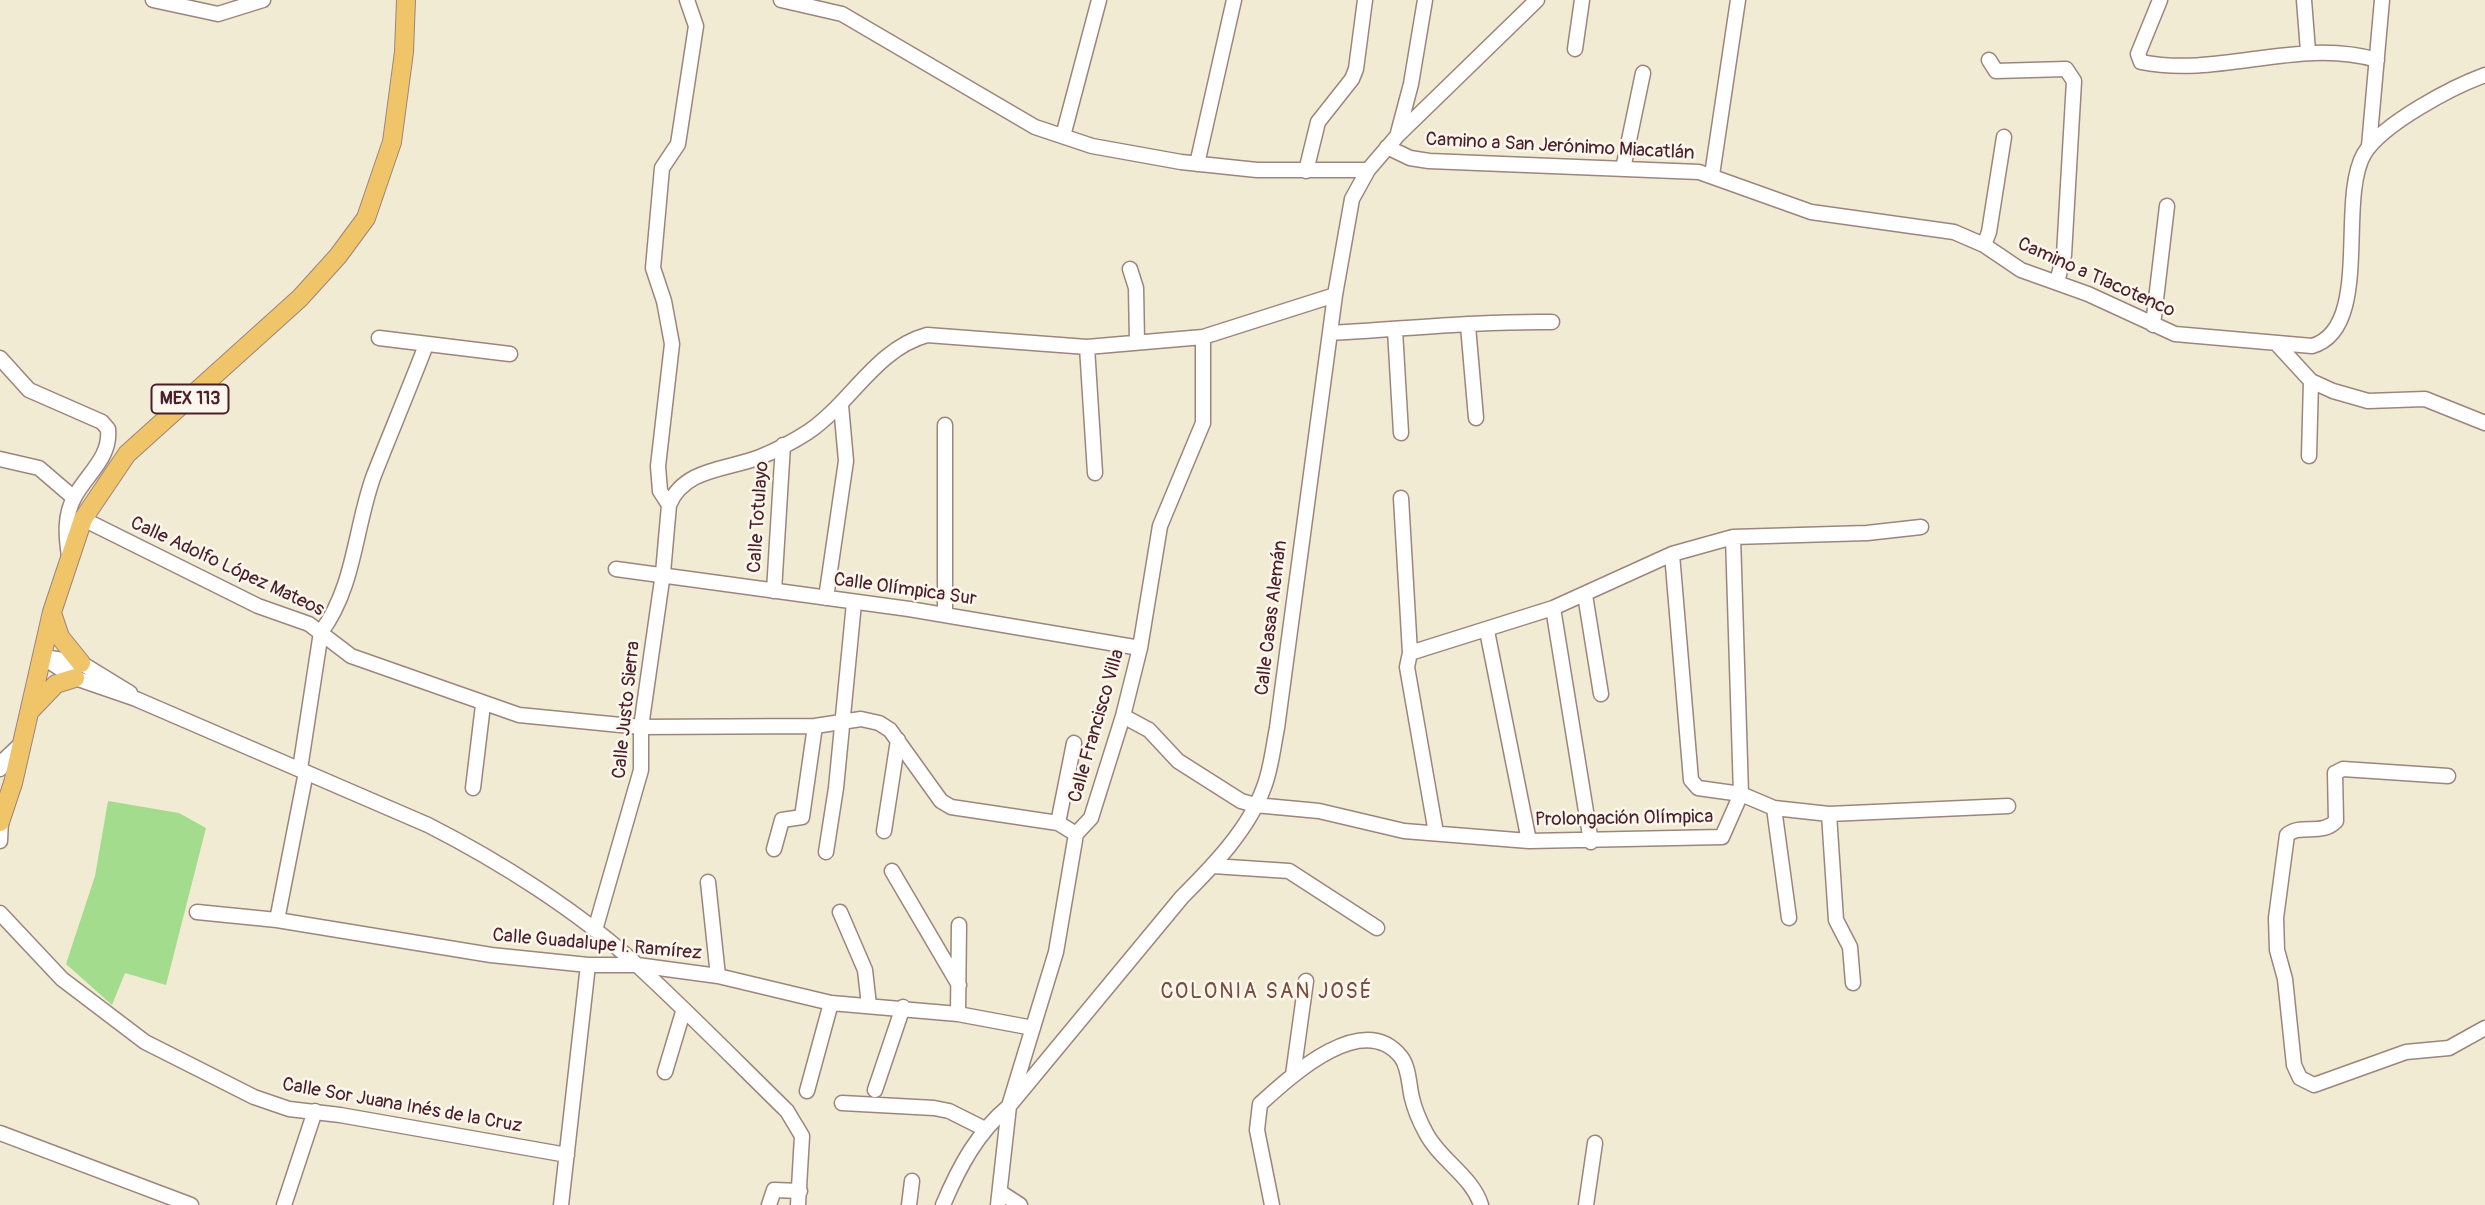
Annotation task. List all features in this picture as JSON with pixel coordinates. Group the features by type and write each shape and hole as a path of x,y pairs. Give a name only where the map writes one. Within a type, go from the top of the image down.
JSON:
{"main road":[{"name":"MEX 113","path":"1,820 22,744 52,612 83,519 127,454 300,298 338,256 366,218 392,142 404,52 407,0"},
{"path":"28,714 45,693 78,671 60,638 52,612"}],"street":[{"path":"153,0 218,14 263,0"},
{"path":"668,505 657,478 672,344 664,301 653,268 662,169 678,144 695,26 687,0"},
{"path":"781,0 842,14 1034,127 1092,146 1197,164 1306,171 1368,170"},
{"path":"1063,136 1099,0"},
{"path":"1197,164 1234,0"},
{"path":"1306,171 1318,122 1352,79 1356,69 1365,0"},
{"path":"1398,135 1411,85 1425,0"},
{"name":"Calle Casas Alemán","path":"943,1205 958,1169 985,1129 1009,1107 1182,897 1213,866 1264,788 1277,728 1335,295 1352,199 1368,170 1398,135 1537,0"},
{"path":"1575,49 1582,0"},
{"path":"1712,175 1738,0"},
{"path":"2160,0 2138,54 2141,62 2177,67 2308,51 2361,55 2377,60"},
{"path":"2304,0 2308,51"},
{"path":"2369,146 2382,0"},
{"path":"1989,60 1996,71 2066,69 2074,81 2064,255 2057,282"},
{"path":"1623,169 1643,73"},
{"name":"Camino a Tlacotenco","path":"1811,212 1934,227 1984,246 2021,270 2057,282 2175,334 2312,346 2325,342 2339,323 2349,281 2354,178 2369,146 2414,111 2455,86 2485,75"},
{"path":"1984,246 1989,232 2004,137"},
{"name":"Camino a San Jerónimo Miacatlán","path":"1387,147 1410,158 1429,161 1676,170 1712,175 1742,189 1811,212"},
{"path":"2153,325 2166,206"},
{"path":"1130,269 1136,288 1137,342"},
{"path":"668,505 674,493 700,475 760,457 807,432 841,405 888,355 906,341 928,335 1087,347 1203,337 1335,295"},
{"path":"1330,333 1468,326 1495,322 1552,322"},
{"path":"1468,326 1476,418"},
{"path":"1395,330 1401,433"},
{"name":"Calle Francisco Villa","path":"999,1198 1009,1107 1056,952 1076,834 1091,818 1124,716 1140,649 1160,526 1203,423 1203,337"},
{"path":"379,338 510,354"},
{"path":"2276,343 2311,381 2333,391 2368,401 2425,399 2485,423"},
{"path":"277,920 303,770 321,632 329,621 348,575 374,477 426,345"},
{"path":"1087,347 1095,473"},
{"path":"0,358 29,390 102,422 108,429 107,451 74,498 66,527 69,556"},
{"path":"2309,456 2311,381"},
{"path":"826,598 846,461 841,405"},
{"path":"945,425 945,615"},
{"name":"Calle Totulayo","path":"774,591 783,444"},
{"path":"0,459 39,468 74,498"},
{"path":"1401,498 1410,653 1406,667 1436,833"},
{"name":"Calle Justo Sierra","path":"595,930 611,866 636,796 642,758 642,727 663,573 668,505"},
{"name":"Calle Adolfo López Mateos","path":"83,519 258,606 288,615 321,632 351,656 483,705 519,715 642,727 815,726 860,719 879,723 890,730 941,801 951,807 1058,823 1076,834"},
{"path":"1410,653 1487,631 1553,608 1672,554 1733,537 1867,533 1920,527"},
{"path":"1733,537 1741,794"},
{"path":"1672,554 1691,780 1698,788 1741,794 1774,808 1829,814 2008,806"},
{"name":"Calle Olímpica Sur","path":"616,569 663,573 945,615 1140,649"},
{"path":"1585,595 1601,694"},
{"path":"826,852 843,720 853,603"},
{"path":"1553,608 1591,842"},
{"path":"1487,631 1529,841"},
{"path":"41,656 463,843 595,930 637,965 787,1111 802,1136 799,1198 774,1190 769,1205"},
{"path":"473,788 483,705"},
{"path":"1124,716 1149,730 1178,761 1241,801 1255,805"},
{"path":"774,849 782,820 803,817 815,726"},
{"path":"884,831 898,740"},
{"path":"1058,823 1074,743"},
{"path":"0,769 5,759 22,744"},
{"path":"2448,776 2338,770 2334,776 2336,821 2327,829 2295,830 2287,835 2276,918 2277,958 2285,979 2296,1070 2300,1078 2314,1085 2406,1052 2449,1048 2485,1028"},
{"name":"Prolongación Olímpica","path":"1255,805 1319,811 1404,831 1529,841 1591,842 1722,837 1741,794"},
{"path":"1774,808 1789,918"},
{"path":"1829,814 1836,920 1850,947 1853,983"},
{"path":"0,841 1,820"},
{"path":"1213,866 1289,871 1377,928"},
{"path":"892,871 959,985"},
{"path":"708,883 718,976"},
{"name":"Calle Guadalupe I. Ramírez","path":"197,912 277,920 491,955 588,965 637,965 718,976 831,1003 958,1013 1033,1028"},
{"path":"839,912 865,970 869,1005"},
{"name":"Calle Sor Juana Inés de la Cruz","path":"0,913 62,979 145,1042 254,1097 289,1109 316,1111 567,1155"},
{"path":"958,1013 959,925"},
{"path":"561,1205 588,965"},
{"path":"1293,1075 1306,981"},
{"path":"807,1091 831,1003"},
{"path":"874,1090 902,1007"},
{"path":"665,1072 683,1012"},
{"path":"1272,1205 1261,1157 1257,1115 1259,1104 1293,1075 1351,1041 1370,1038 1384,1042 1402,1058 1415,1112 1433,1146 1475,1189 1482,1205"},
{"path":"842,1102 934,1108 949,1111 985,1129"},
{"path":"284,1205 316,1111"},
{"path":"0,1133 191,1205"},
{"path":"1586,1205 1595,1143"},
{"path":"909,1205 912,1181"},
{"path":"999,1198 1020,1205"}],"green space":[{"path":"108,801 179,813 206,828 166,985 125,973 112,1005 66,964 95,876"}],"district":[{"name":"COLONIA SAN JOSÉ","path":"1267,993"}]}
